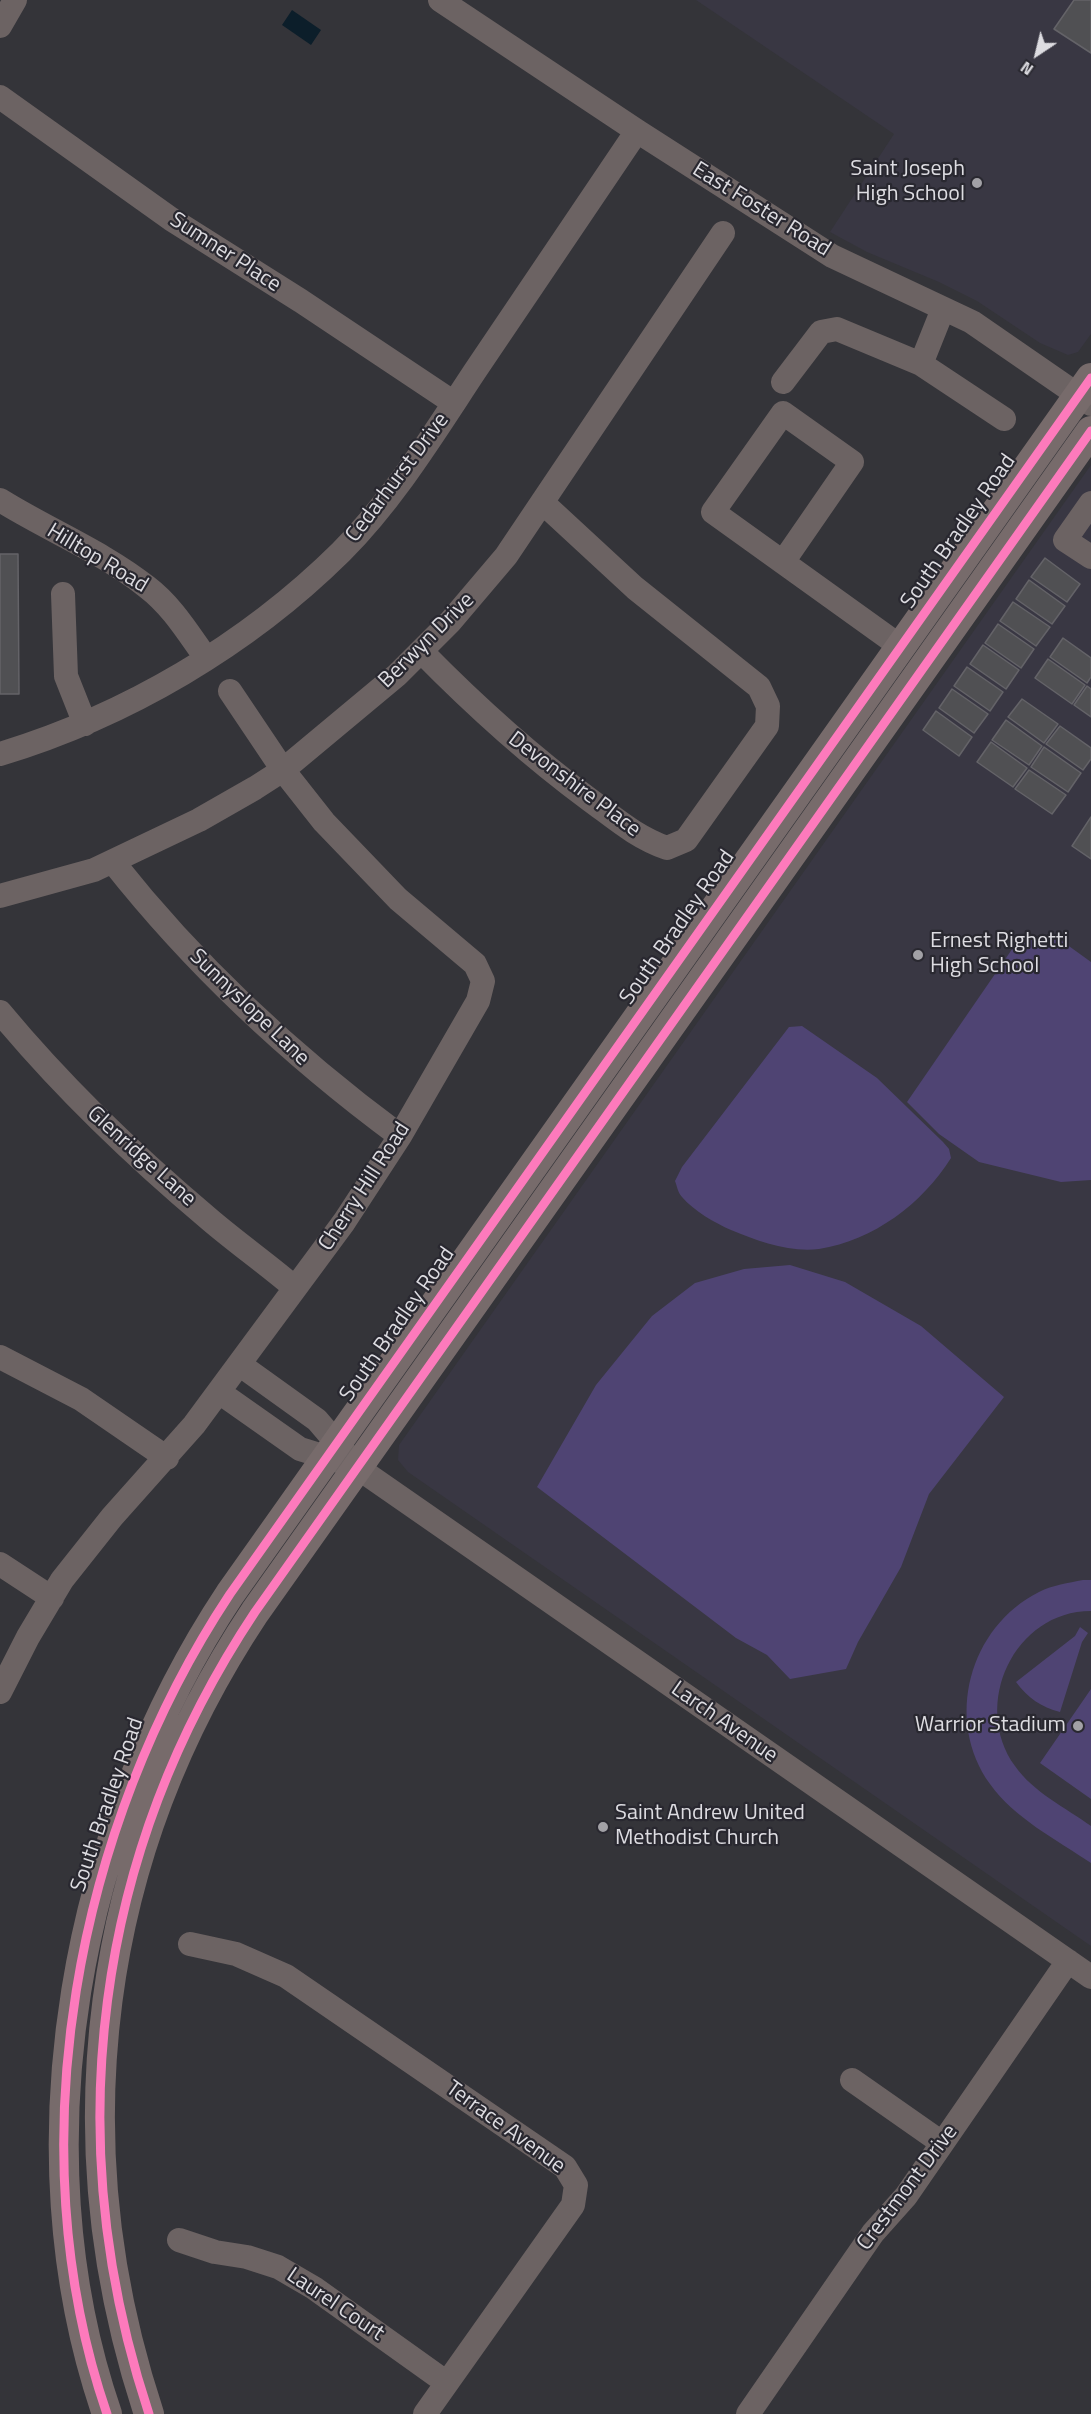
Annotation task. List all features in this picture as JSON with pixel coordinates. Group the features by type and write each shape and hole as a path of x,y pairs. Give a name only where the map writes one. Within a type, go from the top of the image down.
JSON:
{"main road":[{"name":"South Bradley Road","path":"107,2414 84,2327 74,2278 66,2201 64,2126 69,2061 82,1960 94,1902 116,1828 142,1756 180,1677 205,1631 230,1594 901,647 1087,392"},
{"name":"South Bradley Road","path":"149,2414 133,2363 113,2280 100,2171 100,2066 112,1967 137,1858 186,1734 207,1690 250,1620 1091,431"}],"street":[{"path":"0,26 15,0"},
{"name":"East Foster Road","path":"440,0 831,256 972,322 1087,392"},
{"name":"Sumner Place","path":"0,97 171,219 454,403"},
{"name":"Cedarhurst Drive","path":"0,754 85,724 138,699 206,658 270,614 340,552 392,492 637,131"},
{"name":"Berwyn Drive","path":"0,896 94,870 113,862 199,820 255,788 282,770 347,718 421,651 478,590 506,556 723,233"},
{"path":"921,364 943,309"},
{"path":"783,382 821,332 837,329 921,364 1004,419"},
{"path":"783,562 852,462 783,412 713,512 901,647"},
{"name":"Hilltop Road","path":"0,500 101,557 148,587 177,616 206,658"},
{"name":"Devonshire Place","path":"421,651 504,732 548,770 642,839 667,848 687,840 767,726 768,706 759,687 644,595 543,503"},
{"path":"1091,503 1065,540 1091,557"},
{"path":"63,594 66,676 85,724"},
{"name":"Cherry Hill Road","path":"0,1692 52,1598 99,1533 167,1458 219,1392 344,1222 400,1136 478,1001 483,981 475,964 398,899 324,822 282,770 230,691"},
{"name":"Sunnyslope Lane","path":"113,862 145,903 185,947 255,1017 330,1083 400,1136"},
{"name":"Glenridge Lane","path":"4,1023 117,1138 211,1221 295,1288"},
{"path":"0,1357 81,1399 167,1458"},
{"name":"Larch Avenue","path":"239,1364 317,1420 333,1451 1091,1977"},
{"path":"219,1392 300,1449 333,1451"},
{"path":"0,1564 52,1598"},
{"name":"Terrace Avenue","path":"190,1944 236,1954 286,1976 565,2167 576,2185 573,2205 425,2414"},
{"name":"Crestmont Drive","path":"748,2414 873,2233 906,2196 1068,1961"},
{"path":"852,2080 942,2143"},
{"name":"Laurel Court","path":"179,2241 278,2267 314,2288 447,2382"}],"shaded area":[{"name":"Saint Joseph High School","path":"696,0 1091,0 1091,334 1078,352 1068,355 1040,343 977,301 939,282 867,252 830,232 894,134"},
{"name":"Ernest Righetti High School","path":"1091,465 1091,1946 408,1472 398,1460 399,1445"},
{"path":"1055,936 1091,962 1091,1180 1061,1182 979,1162 939,1134 907,1102 1017,942"},
{"path":"802,1026 877,1078 943,1142 949,1149 951,1158 926,1190 895,1217 859,1237 839,1244 808,1250 786,1248 763,1242 718,1224 687,1202 680,1194 675,1181 682,1167 789,1027"},
{"path":"790,1265 845,1282 921,1326 1004,1397 929,1494 901,1567 858,1642 846,1669 790,1679 767,1655 736,1638 537,1487 596,1385 652,1316 695,1283 744,1269"},
{"path":"1091,1580 1091,1611 1064,1615 1040,1627 1022,1644 1008,1666 999,1690 997,1716 1002,1742 1022,1775 1040,1792 1091,1826 1091,1863 1024,1818 990,1784 976,1759 968,1732 967,1704 971,1677 981,1651 995,1628 1015,1608 1039,1592"},
{"path":"1080,1627 1088,1633 1082,1642 1060,1712 1035,1701 1016,1682 1075,1636"},
{"name":"Warrior Stadium","path":"1091,1689 1091,1799 1040,1763"}],"water":[{"path":"292,10 321,30 311,45 282,25"}],"building":[{"path":"1074,0 1091,0 1091,53 1054,29"},
{"path":"0,554 18,554 19,694 0,694"},
{"path":"1045,558 1080,584 1067,602 1031,577"},
{"path":"1029,580 1065,606 1052,624 1016,599"},
{"path":"1013,602 1050,627 1036,646 1000,621"},
{"path":"998,624 1034,649 1021,668 985,643"},
{"path":"1063,638 1091,658 1091,677 1087,683 1050,657"},
{"path":"983,645 1019,670 1006,689 970,664"},
{"path":"1048,659 1085,685 1072,704 1035,678"},
{"path":"967,667 1003,692 990,711 954,686"},
{"path":"1087,686 1091,689 1091,717 1074,705"},
{"path":"952,689 988,714 974,733 939,708"},
{"path":"1022,699 1058,724 1044,743 1008,717"},
{"path":"936,711 972,737 959,756 923,730"},
{"path":"1006,720 1042,746 1029,765 992,740"},
{"path":"1060,726 1091,748 1091,759 1083,770 1046,744"},
{"path":"991,742 1027,768 1013,787 977,762"},
{"path":"1044,747 1081,773 1068,792 1031,767"},
{"path":"1029,770 1066,795 1052,814 1015,789"},
{"path":"1091,817 1091,859 1072,846"}],"cycle path":[{"path":"107,2414 80,2312 66,2206 65,2098 76,1991 99,1885 133,1782 177,1685 230,1594 1091,378"},
{"path":"149,2414 121,2311 105,2207 100,2103 107,2001 127,1900 158,1801 200,1705 255,1612 1091,431"}],"place":[{"name":"Saint Joseph High School","path":"977,183"},
{"name":"Ernest Righetti High School","path":"918,955"},
{"name":"Warrior Stadium","path":"1078,1726"},
{"name":"Saint Andrew United Methodist Church","path":"603,1827"}]}
